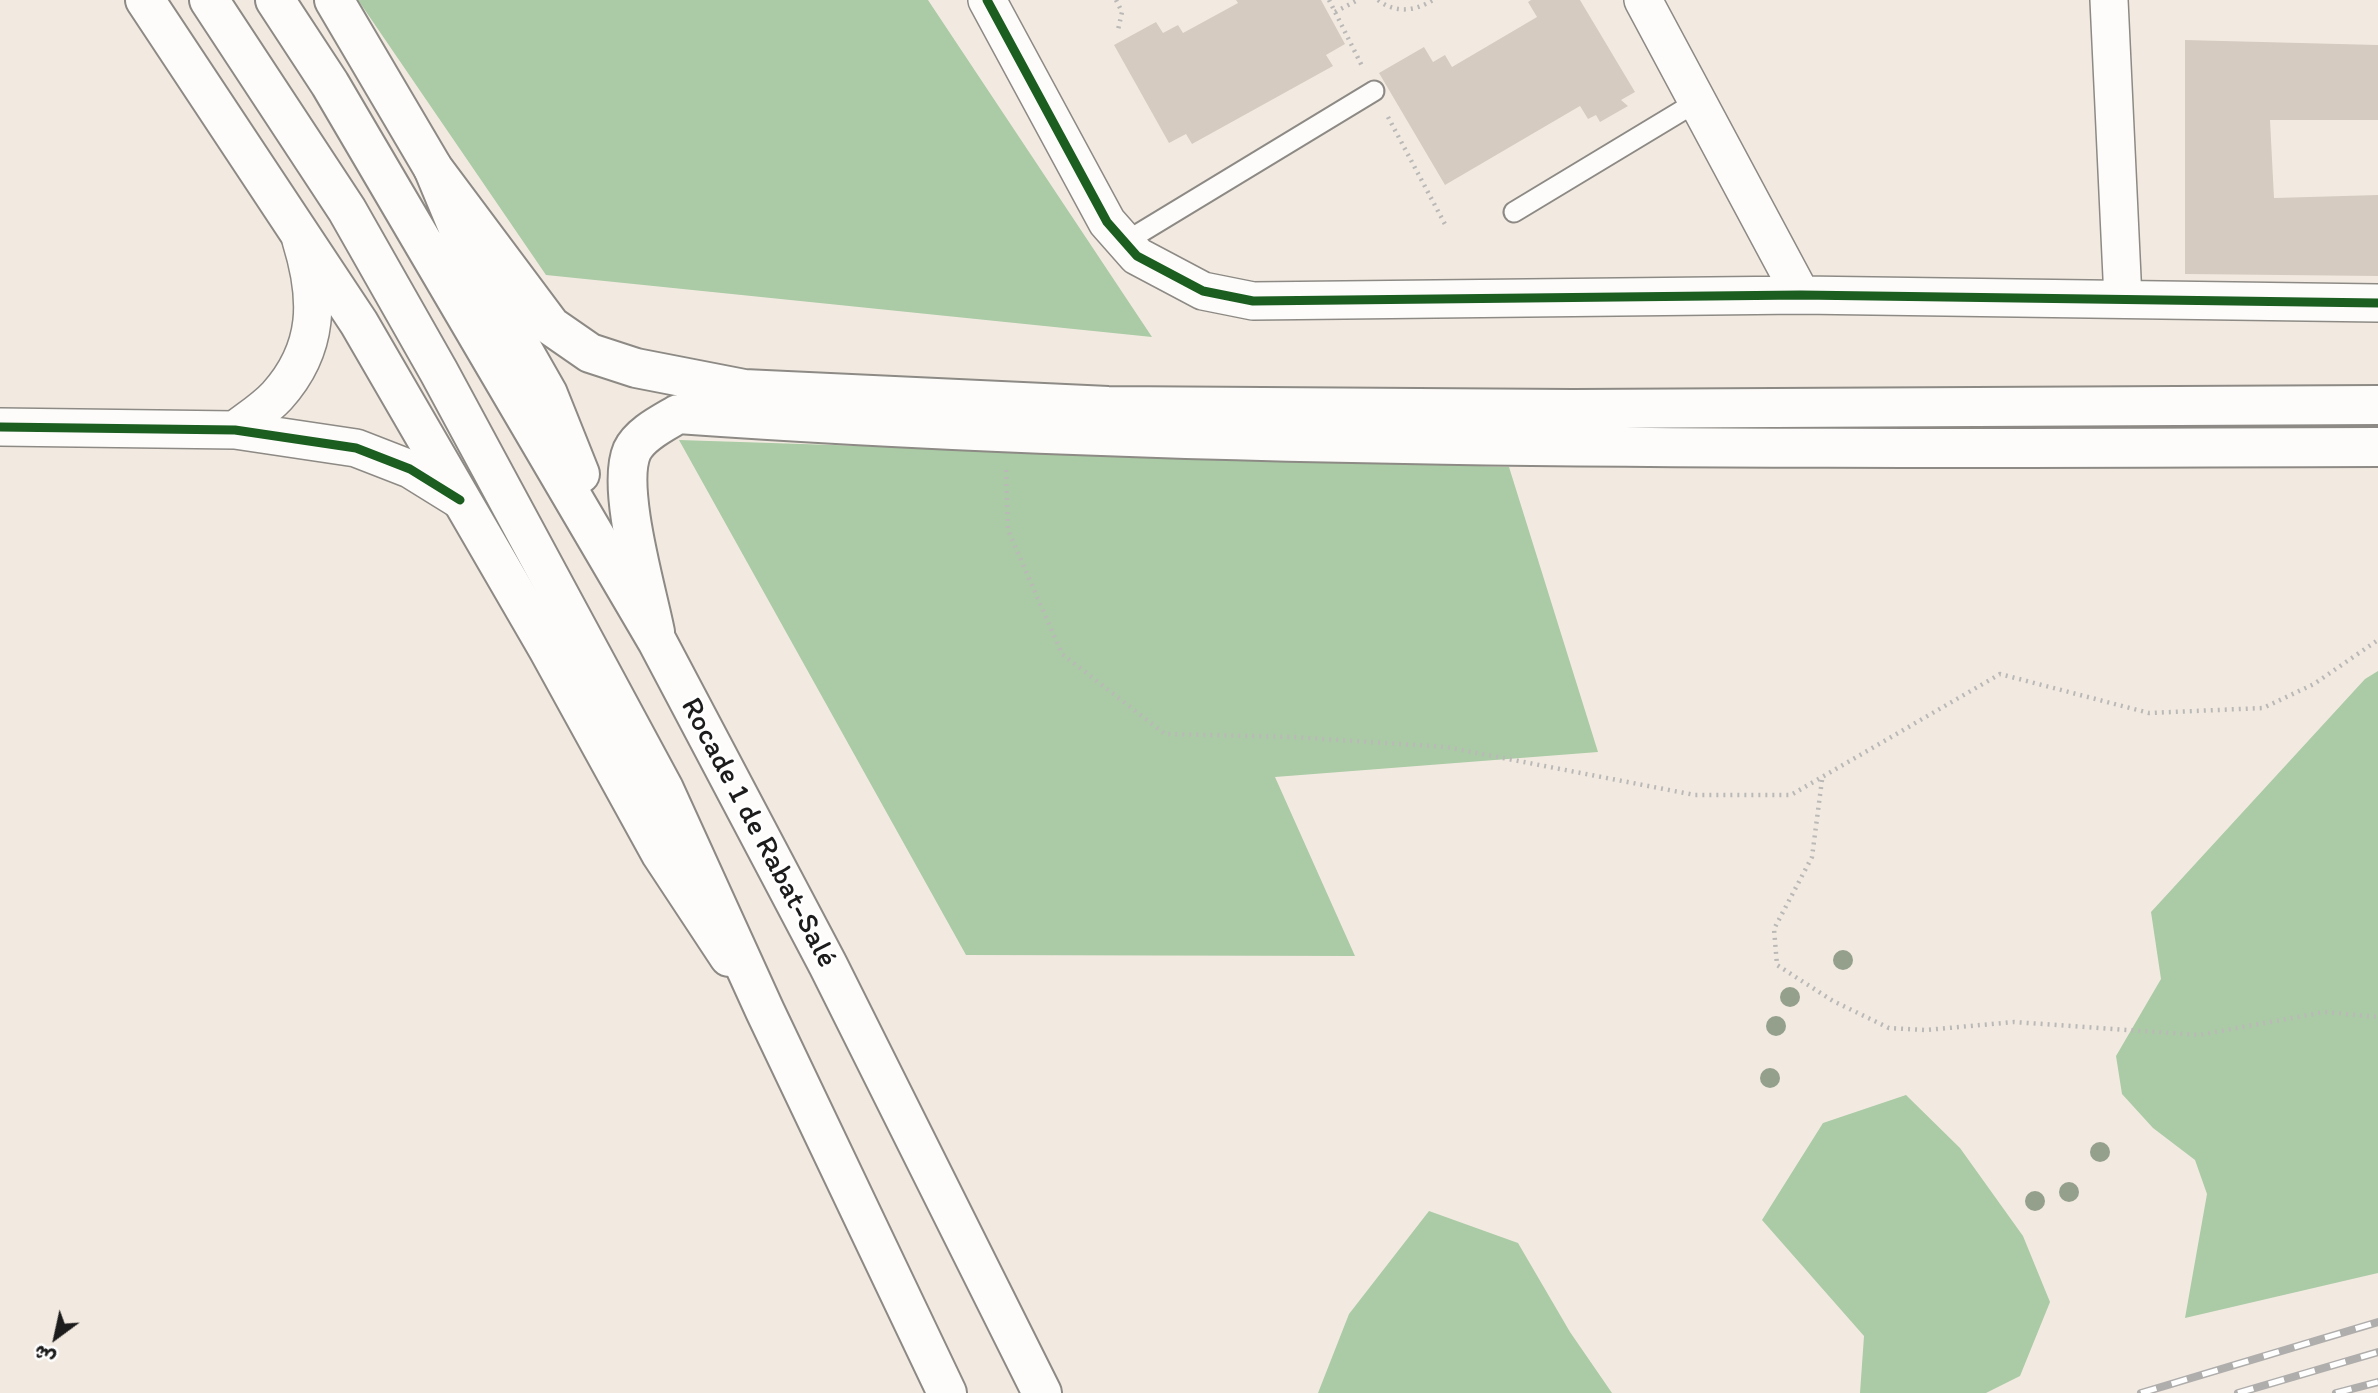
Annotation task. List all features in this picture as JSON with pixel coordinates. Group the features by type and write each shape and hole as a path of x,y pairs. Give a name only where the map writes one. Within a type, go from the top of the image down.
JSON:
{"main road":[{"path":"145,0 359,323 548,649 660,855 765,1011"},
{"name":"Rocade 1 de Rabat-Salé","path":"209,0 347,210 439,372 664,789 765,1011 947,1393"},
{"name":"Rocade 1 de Rabat-Salé","path":"275,0 330,84 657,641 828,965 1042,1393"},
{"path":"334,0 433,168 551,326 590,353 690,381 744,389 1122,406 1587,409 2378,405"},
{"path":"433,168 470,257 563,426 575,454 596,534"},
{"path":"657,641 627,504 632,451 652,430 678,414 1004,434 1593,449 2378,447"}],"street":[{"path":"987,0 1107,222 1147,262 1202,291 1253,301 1801,295 2378,303"},
{"path":"1643,0 1801,295"},
{"path":"2109,0 2123,299"},
{"path":"235,430 276,397 299,366 309,335 315,303 312,274 296,226"},
{"path":"0,427 235,430 356,448 410,469 460,500"}],"lane":[{"path":"1125,242 1374,91"},
{"path":"1514,212 1698,101"}],"path":[{"path":"1116,0 1122,12 1118,30"},
{"path":"1335,12 1358,0"},
{"path":"1378,0 1386,7 1405,11 1433,0"},
{"path":"1004,434 1008,530 1062,654 1165,734 1293,737 1446,747 1695,795 1791,795 2000,674 2150,713 2263,708 2314,684 2378,639"},
{"path":"1822,779 1812,857 1774,929 1777,965 1833,1001 1889,1028 1926,1030 2014,1022 2199,1035 2325,1013 2378,1017"}],"green space":[{"path":"358,0 928,0 1152,337 546,275"},
{"path":"679,440 1509,467 1598,752 1275,777 1355,956 966,955"},
{"path":"2378,671 2378,1273 2185,1318 2207,1194 2195,1160 2153,1128 2122,1094 2116,1056 2161,979 2151,912 2365,679"},
{"path":"1906,1095 1960,1148 2023,1236 2050,1302 2020,1376 1986,1393 1860,1393 1864,1336 1762,1220 1823,1123"},
{"path":"1429,1211 1518,1243 1570,1332 1612,1393 1318,1393 1349,1314"}],"building":[{"path":"1236,0 1321,0 1345,44 1326,55 1333,66 1192,144 1186,134 1169,143 1114,45 1156,22 1163,33 1178,25 1183,33 1238,3"},
{"path":"1580,0 1635,92 1621,100 1628,106 1600,122 1596,115 1588,119 1580,106 1445,185 1379,73 1424,47 1433,62 1445,55 1452,67 1537,17 1528,2"},
{"path":"2185,40 2378,45 2378,120 2270,120 2274,198 2378,195 2378,276 2185,274"}],"railway":[{"path":"2141,1393 2378,1322"},
{"path":"2238,1393 2378,1352"},
{"path":"2336,1393 2378,1382"}],"cycle path":[{"path":"987,0 1107,222 1137,256 1203,291 1253,301 1801,295 2378,303"},
{"path":"0,427 235,430 356,448 410,469 460,500"}]}
